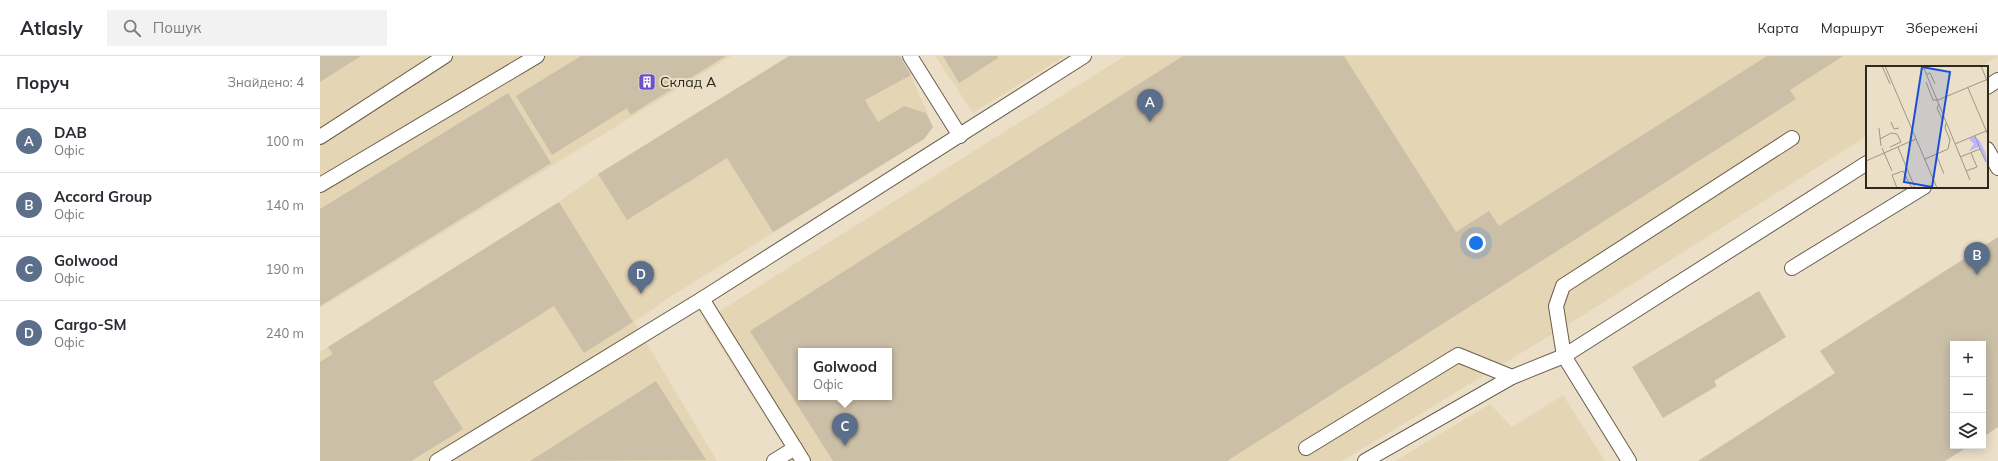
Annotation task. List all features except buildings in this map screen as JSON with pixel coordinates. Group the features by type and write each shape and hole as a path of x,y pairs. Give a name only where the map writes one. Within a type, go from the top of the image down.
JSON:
{"lane":[{"path":"320,137 445,56"},
{"path":"320,185 537,56"},
{"path":"910,56 960,136"},
{"path":"437,461 702,299 1084,56"},
{"path":"1988,86 1998,80"},
{"path":"1629,461 1564,356 1556,306 1563,286 1792,138"},
{"path":"1988,151 1998,168"},
{"path":"1364,461 1512,377 1564,356 1866,164"},
{"path":"1792,268 1922,188"},
{"path":"702,299 803,461"},
{"path":"1306,448 1458,355 1512,377"},
{"path":"774,461 795,448"}],"shaded area":[{"path":"320,56 731,56 320,308"},
{"path":"900,56 911,75 933,127 924,139 673,295 634,322 717,461 320,461 320,352 559,202 598,174"},
{"path":"935,56 1065,56 973,113"},
{"path":"1125,56 1998,56 1983,66 1866,66 1866,137 1561,329 1342,461 793,461 704,321"},
{"path":"1563,395 1605,461 1395,461 1490,404 1512,427"}],"place":[{"name":"Склад A","path":"647,82"},
{"name":"DAB","path":"1150,122"},
{"name":"Accord Group","path":"1977,275"},
{"name":"Cargo-SM","path":"641,294"},
{"name":"Golwood","path":"845,446"}]}
